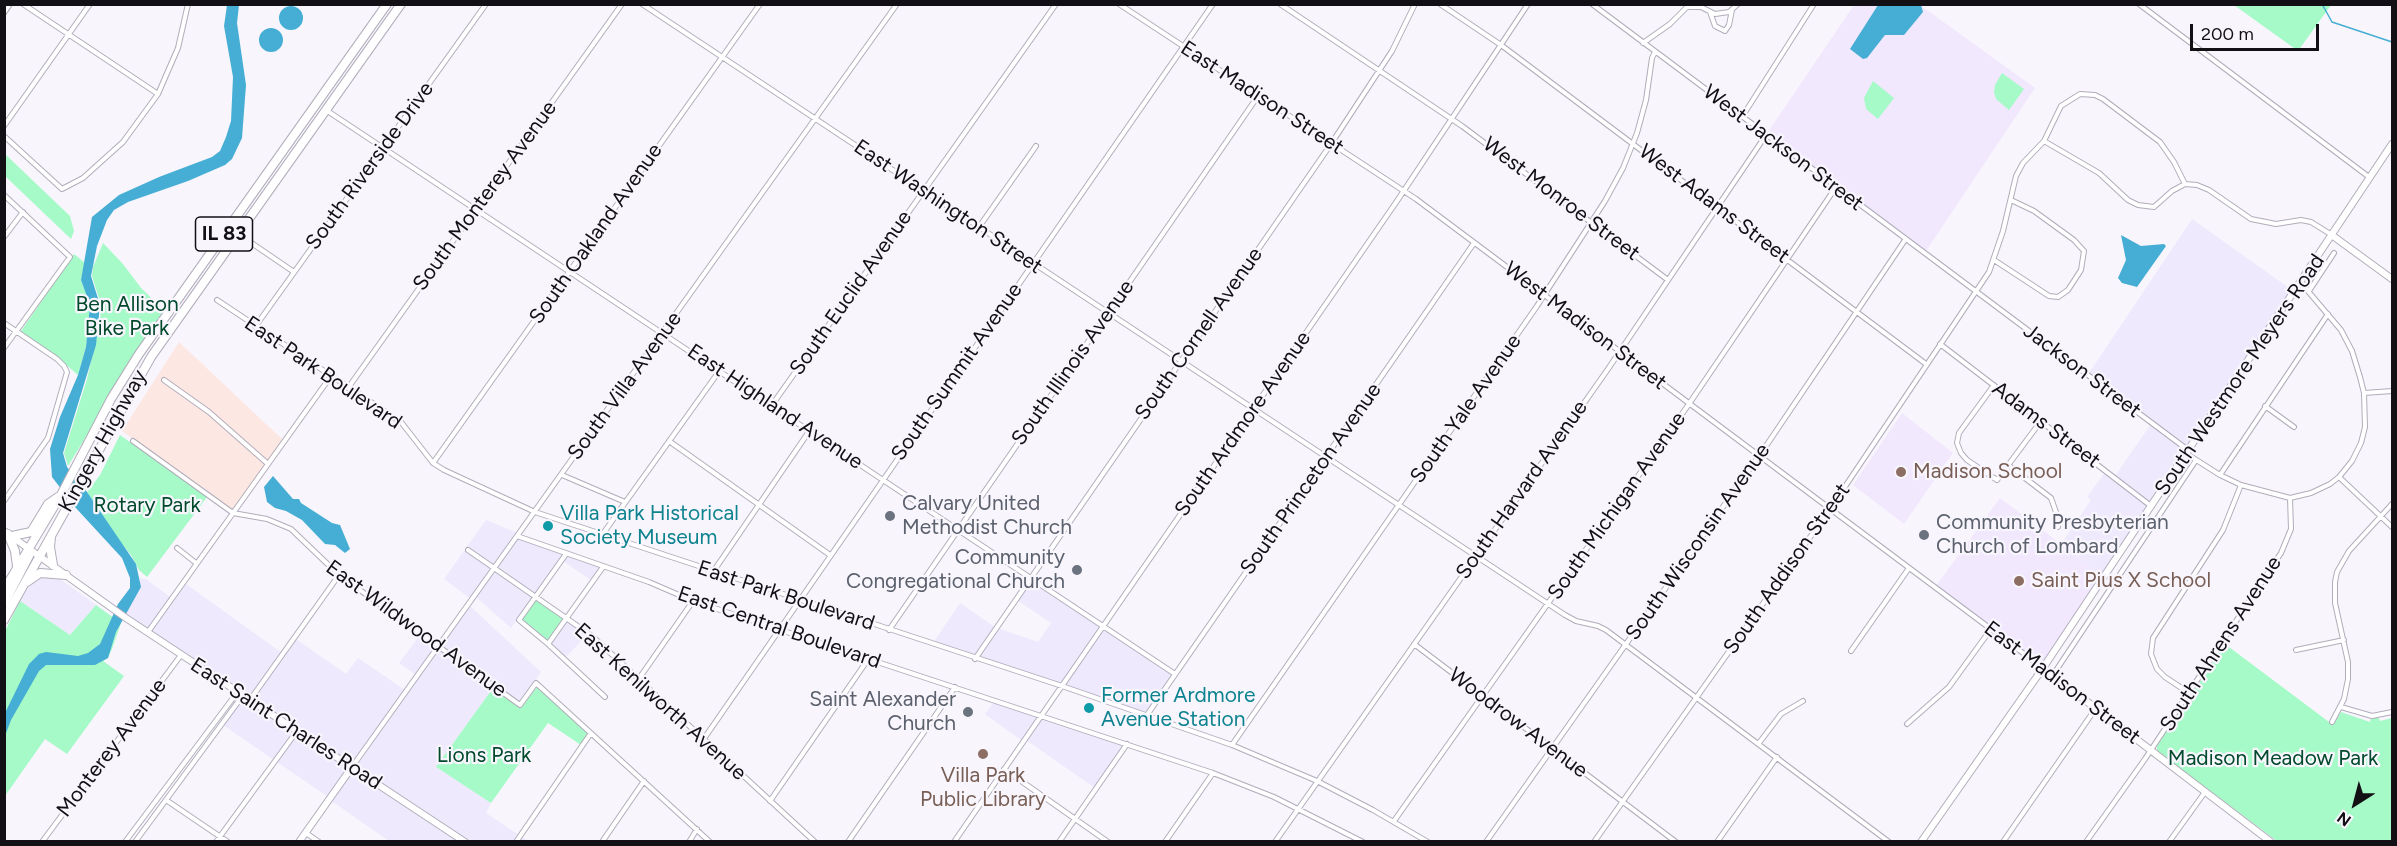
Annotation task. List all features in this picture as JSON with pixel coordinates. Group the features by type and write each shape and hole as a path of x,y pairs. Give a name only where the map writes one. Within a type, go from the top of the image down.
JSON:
{"highway":[{"name":"Kingery Highway","path":"4,590 30,549 111,399 139,354 387,4"},
{"name":"Kingery Highway","path":"4,620 151,357 401,4"},
{"path":"17,567 15,551 8,534 31,532 48,504 61,494"},
{"path":"53,530 50,547 53,565"},
{"path":"4,603 29,559 30,549"},
{"path":"21,587 35,574 66,575"}],"street":[{"path":"4,13 10,4"},
{"path":"23,4 158,94"},
{"path":"4,126 90,4"},
{"path":"4,136 62,189 69,187 91,172 116,150 138,124 158,94 178,48 188,4"},
{"name":"South Riverside Drive","path":"255,327 486,4"},
{"name":"South Monterey Avenue","path":"348,388 622,4"},
{"name":"East Washington Street","path":"642,4 1571,619 1602,627 1760,743 1889,842"},
{"name":"South Oakland Avenue","path":"433,463 760,4"},
{"name":"South Villa Avenue","path":"352,767 897,4"},
{"name":"South Euclid Avenue","path":"772,405 1056,4"},
{"name":"East Madison Street","path":"1119,4 1404,192"},
{"name":"South Summit Avenue","path":"703,740 1033,263 1185,48 1213,4"},
{"name":"West Monroe Street","path":"1280,4 1452,119 1669,280"},
{"name":"South Cornell Avenue","path":"975,659 1332,144 1399,38 1415,4"},
{"name":"West Adams Street","path":"1440,4 1501,45 1926,364"},
{"name":"South Ardmore Avenue","path":"954,842 1404,192 1528,4"},
{"name":"West Jackson Street","path":"1592,4 1975,292"},
{"path":"1642,43 1670,24 1688,7 1701,7 1716,14 1732,10 1738,4"},
{"path":"1742,117 1814,4"},
{"path":"2139,4 2370,178"},
{"path":"1710,12 1715,26 1725,31 1729,25 1732,10"},
{"name":"South Yale Avenue","path":"1232,745 1592,223 1613,188 1633,143 1646,100 1652,58 1655,52"},
{"name":"South Addison Street","path":"1594,842 1830,509 1989,272 2019,169 2044,141 2058,109 2080,94 2098,96 2146,129 2169,153 2185,184"},
{"name":"South Illinois Avenue","path":"889,630 1258,96"},
{"name":"East Highland Avenue","path":"325,109 1175,674"},
{"name":"South Harvard Avenue","path":"1275,842 1620,352 1766,135"},
{"path":"2044,141 2099,173 2128,200 2138,205 2154,207 2172,191 2185,184 2205,188 2251,219 2276,224 2301,220 2311,222 2392,278"},
{"name":"South Westmore Meyers Road","path":"1921,842 2043,668 2333,236 2392,144"},
{"path":"978,227 1036,146"},
{"name":"South Michigan Avenue","path":"1394,821 1689,404 1836,187"},
{"name":"West Madison Street","path":"1404,192 1910,568"},
{"path":"4,195 70,257 4,348"},
{"path":"1994,260 2049,296 2058,297 2068,291 2081,271 2084,251 2074,240 2034,211 2011,200"},
{"path":"4,237 23,212"},
{"name":"South Wisconsin Avenue","path":"1486,842 1759,456 1905,240"},
{"path":"250,242 294,272"},
{"name":"South Princeton Avenue","path":"1147,714 1474,243"},
{"path":"2309,291 2334,254"},
{"path":"2290,498 2316,491 2339,477 2352,461 2361,443 2365,421 2364,393 2352,351 2341,330 2301,283"},
{"name":"Jackson Street","path":"1975,292 2196,460 2241,485 2290,498"},
{"name":"East Park Boulevard","path":"217,300 400,422 433,463 535,512 1147,714 1232,745 1317,781 1394,821 1428,842"},
{"path":"2220,475 2328,314"},
{"path":"4,323 57,359 67,372 45,444 4,501"},
{"name":"Adams Street","path":"1940,344 2151,507"},
{"path":"602,535 720,370"},
{"path":"148,633 331,376"},
{"path":"164,380 209,412 268,464"},
{"path":"1994,385 1962,427 1957,443 1964,458 1996,480 2041,421"},
{"path":"2364,393 2392,391"},
{"path":"2265,406 2294,427"},
{"path":"713,572 810,430"},
{"name":"East Wildwood Avenue","path":"133,441 233,513 267,519 291,529 339,575 520,705 536,683 710,842"},
{"path":"669,441 830,555"},
{"path":"2053,676 2196,460"},
{"path":"2008,465 2051,498 2058,527"},
{"path":"561,475 625,502"},
{"path":"2339,477 2392,527"},
{"path":"2188,693 2162,675 2152,661 2151,645 2157,628 2223,530 2241,485"},
{"name":"South Ahrens Avenue","path":"2086,842 2151,750 2285,547 2290,529 2290,498"},
{"path":"2332,722 2341,707 2347,690 2348,678 2344,640 2335,603 2337,572 2347,554 2392,504"},
{"name":"East Saint Charles Road","path":"8,534 107,606 465,842"},
{"name":"East Central Boulevard","path":"517,536 649,582 693,601 1213,773 1298,808 1363,842"},
{"path":"177,548 196,563"},
{"name":"East Kenilworth Avenue","path":"468,550 592,636 815,842"},
{"path":"566,554 519,620 605,697"},
{"path":"548,644 603,567"},
{"path":"1851,651 1910,568"},
{"name":"East Madison Street","path":"1910,568 2271,842"},
{"path":"250,700 339,575"},
{"path":"638,680 693,601"},
{"path":"1907,724 1949,687 1991,629"},
{"path":"2296,650 2344,640"},
{"name":"Woodrow Avenue","path":"1414,644 1676,842"},
{"name":"Monterey Avenue","path":"45,841 181,655"},
{"path":"770,801 869,658"},
{"path":"2146,663 2152,661"},
{"path":"848,842 955,687"},
{"path":"135,842 238,702 240,693"},
{"path":"125,842 232,698 240,693"},
{"path":"1760,743 1785,710 1803,701"},
{"path":"2341,707 2372,716 2392,712"},
{"path":"2004,842 2096,708"},
{"path":"216,842 297,731"},
{"path":"516,842 591,733"},
{"path":"1059,842 1127,744"},
{"path":"1717,842 1777,757"},
{"path":"298,842 352,767"},
{"path":"1004,769 1108,842"},
{"path":"1165,842 1213,773"},
{"path":"602,842 644,782"},
{"path":"2169,842 2205,792"},
{"path":"166,800 228,842"},
{"path":"688,842 697,829"},
{"path":"305,832 307,842"},
{"path":"305,832 319,842"}],"shaded area":[{"path":"1854,5 1920,5 2035,88 1926,251 1768,132"},
{"path":"2192,219 2292,290 2188,448 2089,373"},
{"path":"179,342 283,440 233,511 122,431"},
{"name":"Madison School","path":"1902,413 1953,453 1904,524 1853,485"},
{"path":"2151,424 2186,451 2150,503 2115,476"},
{"path":"2106,471 2148,507 2102,575 2061,544 2091,500 2087,497"},
{"name":"Saint Pius X School","path":"2000,498 2102,575 2042,665 1936,586"},
{"path":"486,520 518,533 471,599 444,579"},
{"path":"518,538 564,555 511,628 476,597"},
{"path":"566,556 601,567 592,581 563,561"},
{"path":"1031,574 1178,674 1149,714 933,643 960,603 995,627 1038,642 1051,623 1014,598"},
{"path":"36,576 56,576 96,605 70,635 20,601"},
{"path":"140,578 146,579 170,597 147,630 125,615 140,587"},
{"path":"186,584 282,653 250,697 151,632"},
{"path":"470,606 541,672 519,702 441,646"},
{"path":"568,619 588,634 565,658 550,644"},
{"path":"420,635 437,647 416,675 399,663"},
{"path":"296,639 346,674 358,658 405,690 352,765 252,700"},
{"path":"439,649 493,688 436,767 491,803 486,813 528,841 467,841 356,767"},
{"path":"240,696 350,767 328,797 220,723"},
{"path":"995,701 1040,716 1022,741 985,714"},
{"path":"1042,717 1125,745 1095,788 1026,740"},
{"path":"352,769 462,841 389,841 330,800"}],"green space":[{"path":"2234,5 2331,5 2298,51"},
{"path":"2002,73 2024,89 2009,110 1996,99 1994,92"},
{"path":"1873,81 1894,98 1878,119 1866,109 1864,98"},
{"path":"4,153 70,216 74,231 71,239 5,176"},
{"name":"Ben Allison Bike Park","path":"103,243 141,288 164,310 68,466 64,453 87,379 100,323 101,305 92,276 93,267"},
{"path":"74,254 85,263 81,280 90,305 86,347 78,375 21,331"},
{"name":"Rotary Park","path":"120,435 207,497 147,577 139,570 87,492 100,475"},
{"path":"536,598 565,618 548,642 520,620"},
{"path":"20,601 70,635 96,605 121,623 108,658 103,661 124,676 67,754 45,739 5,796 5,631"},
{"name":"Madison Meadow Park","path":"2225,644 2333,725 2341,712 2370,722 2371,718 2379,718 2380,721 2392,718 2392,841 2277,841 2157,751 2157,746"},
{"name":"Lions Park","path":"537,687 589,734 581,745 548,723 491,803 436,767 493,688 521,708"}],"water":[{"path":"227,5 239,5 237,23 246,85 242,138 232,159 225,165 128,202 114,210 107,220 97,246 91,276 100,305 96,345 63,453 67,467 87,492 136,564 141,587 116,632 108,658 95,665 46,665 39,671 11,720 5,736 5,713 29,664 39,654 46,652 78,656 88,653 100,644 118,604 130,588 130,578 122,558 75,507 52,477 50,449 86,347 90,305 81,280 92,217 119,195 212,157 220,151 226,137 231,121 233,77 224,26"},
{"path":"1878,5 1921,5 1923,12 1904,35 1885,35 1867,58 1863,59 1850,49"},
{"path":"291,6 300,9 303,18 300,27 291,30 282,27 279,18 282,9"},
{"path":"271,28 276,29 282,35 282,45 276,51 271,52 266,51 260,45 259,40 260,35 266,29"},
{"path":"2121,235 2141,246 2164,244 2166,246 2137,287 2122,283 2118,278 2126,260"},
{"path":"273,476 293,499 299,499 301,503 332,523 340,525 350,549 345,553 335,545 325,544 302,520 267,502 264,487"}],"waterway":[{"path":"2322,4 2332,22 2392,42"}],"place":[{"name":"Madison School","path":"1901,472"},
{"name":"Calvary United Methodist Church","path":"890,516"},
{"name":"Villa Park Historical Society Museum","path":"548,526"},
{"name":"Community Presbyterian Church of Lombard","path":"1924,535"},
{"name":"Community Congregational Church","path":"1077,570"},
{"name":"Saint Pius X School","path":"2019,581"},
{"name":"Former Ardmore Avenue Station","path":"1089,708"},
{"name":"Saint Alexander Church","path":"968,712"},
{"name":"Villa Park Public Library","path":"983,754"}]}
